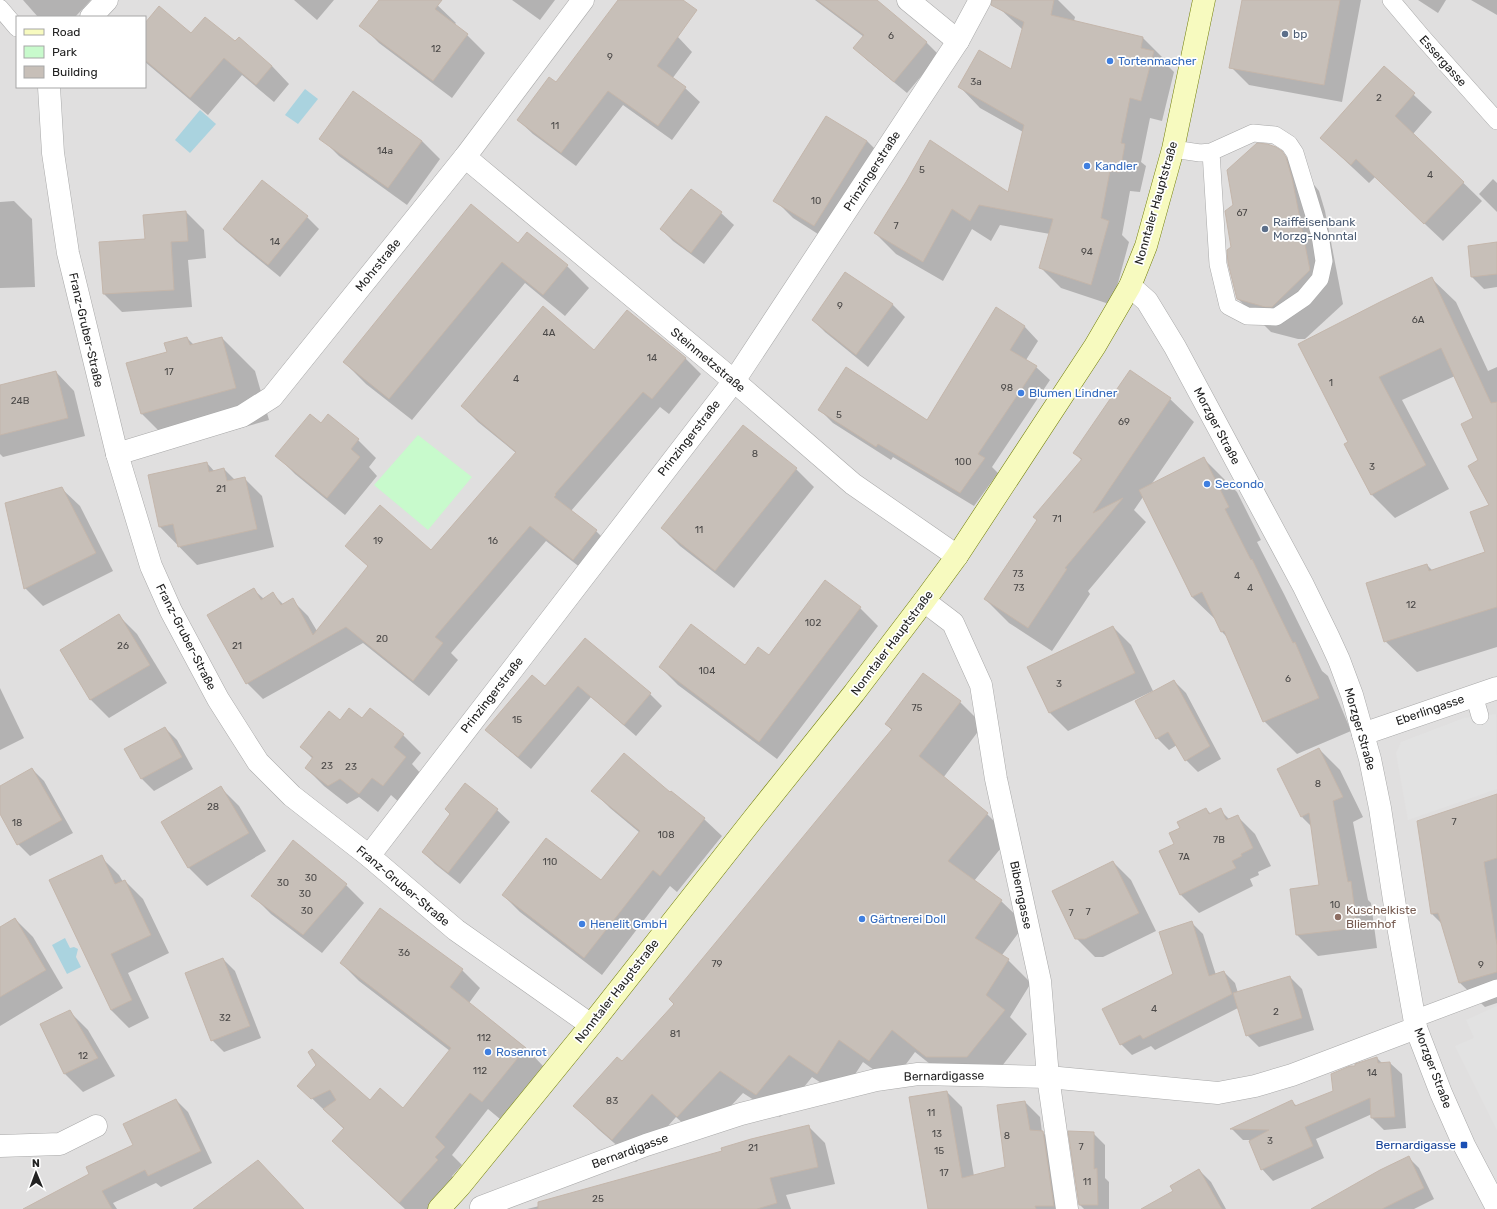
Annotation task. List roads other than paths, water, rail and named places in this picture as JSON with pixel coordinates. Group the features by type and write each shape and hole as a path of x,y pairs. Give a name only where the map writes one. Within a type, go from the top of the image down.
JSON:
{"main road":[{"name":"Nonntaler Hauptstraße","path":"439,1209 460,1186 591,1025 854,693 957,556 1086,359 1130,286 1146,246 1173,149 1204,0"}],"street":[{"path":"92,16 106,0"},
{"name":"Mohrstraße","path":"117,454 242,416 272,397 465,157 583,0"},
{"path":"908,0 958,41"},
{"name":"Prinzingerstraße","path":"369,856 734,381 958,41 980,0"},
{"name":"Franz-Gruber-Straße","path":"49,88 53,153 68,254 117,454 150,566 218,699 258,762 292,796 369,856 456,930 591,1025"},
{"name":"Steinmetzstraße","path":"465,157 734,381 856,486 957,556"},
{"name":"Morzger Straße","path":"1130,286 1147,301 1170,337 1303,585 1339,660 1352,695 1363,734 1380,808 1415,1024 1444,1099 1464,1145 1497,1208"},
{"name":"Biberngasse","path":"924,601 953,623 981,685 996,778 1040,981 1048,1077 1067,1209"},
{"name":"Eberlingasse","path":"1363,734 1497,688"},
{"name":"Bernardigasse","path":"481,1208 646,1144 741,1114 876,1080 918,1074 1048,1077 1218,1093 1255,1086 1292,1075 1415,1024"},
{"path":"0,1146 60,1144 96,1126"},
{"path":"460,1186 481,1208"}],"lane":[{"name":"Essergasse","path":"1390,0 1497,121"},
{"path":"0,8 16,27"},
{"path":"1173,149 1200,153 1211,152 1253,133 1275,135 1289,144 1295,153 1320,236 1324,261 1320,279 1304,298 1276,317 1247,316 1228,306 1218,264 1211,152"},
{"path":"1474,695 1480,716"},
{"path":"1415,1024 1497,988"}],"water":[{"path":"305,89 318,99 298,124 285,115"},
{"path":"200,110 216,124 190,153 175,140"},
{"path":"65,938 70,948 74,947 78,949 76,957 81,967 67,974 52,945"}],"place":[{"name":"bp","path":"1285,34"},
{"name":"Tortenmacher","path":"1110,61"},
{"name":"Kandler","path":"1087,166"},
{"name":"Raiffeisenbank Morzg-Nonntal","path":"1265,229"},
{"name":"Blumen Lindner","path":"1021,393"},
{"name":"Secondo","path":"1207,484"},
{"name":"Kuschelkiste Bliemhof","path":"1338,917"},
{"name":"Gärtnerei Doll","path":"862,919"},
{"name":"Henelit GmbH","path":"582,924"},
{"name":"Rosenrot","path":"488,1052"},
{"name":"Bernardigasse","path":"1464,1145"}]}
